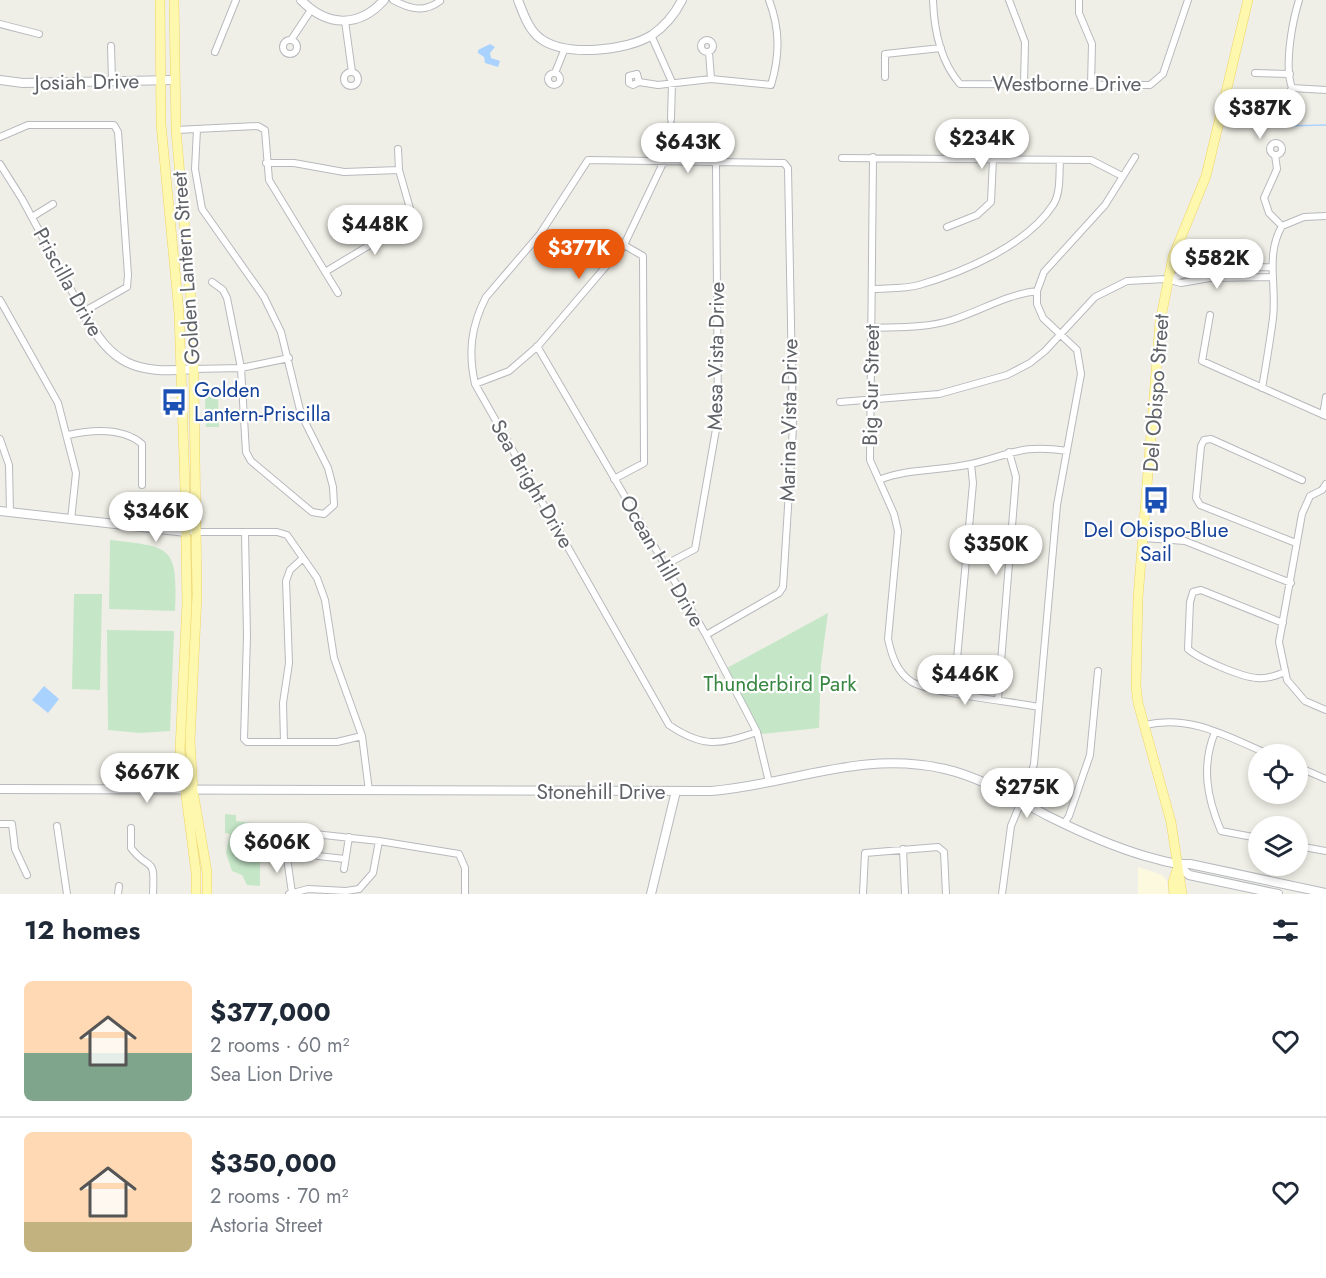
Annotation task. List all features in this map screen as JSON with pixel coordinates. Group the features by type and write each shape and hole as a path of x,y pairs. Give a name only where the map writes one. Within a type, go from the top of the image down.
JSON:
{"main road":[{"name":"Golden Lantern Street","path":"160,0 163,153 179,313 180,370 196,621 190,709 188,791 196,893"},
{"name":"Golden Lantern Street","path":"174,0 176,130 191,288 194,369 190,532"},
{"path":"301,0 324,19 345,21 365,16 384,0"},
{"path":"518,0 527,22 541,39 565,48 584,51 611,47 651,35 670,19 682,0"},
{"name":"Del Obispo Street","path":"1182,894 1169,815 1138,703 1136,667 1144,538 1160,322 1166,279 1206,176 1248,0"},
{"name":"Josiah Drive","path":"0,80 23,83 175,80"},
{"name":"Priscilla Drive","path":"82,312 97,338 124,363 142,369 194,369"},
{"path":"5,511 190,532"},
{"name":"Stonehill Drive","path":"0,789 369,792 676,791 734,789 854,764 899,762 945,769 975,778 1096,840 1178,865 1190,864 1324,893"},
{"name":"Golden Lantern Street","path":"188,791 204,849 207,894"},
{"path":"651,894 676,791"},
{"name":"Del Obispo Street","path":"1174,894 1173,882 1178,865"},
{"name":"Stonehill Drive","path":"1178,865 1189,875 1278,894"}],"street":[{"path":"215,52 236,0"},
{"path":"393,0 407,8 416,9 431,7 440,0 447,0"},
{"path":"639,82 658,85 672,81 711,79 771,85 778,50 778,23 769,0"},
{"path":"885,77 885,54 940,48 934,22 933,0"},
{"path":"1009,0 1025,42 1024,84"},
{"path":"1079,0 1079,13 1092,44 1091,85"},
{"name":"Westborne Drive","path":"940,48 952,75 960,84 1150,85 1163,74 1188,0"},
{"path":"1249,103 1279,104 1284,102 1292,88 1291,39 1299,0"},
{"path":"291,40 311,10"},
{"path":"345,21 352,72"},
{"path":"0,24 39,34"},
{"path":"475,384 509,371 537,346 624,245 664,160 671,122 672,81 651,35"},
{"path":"111,46 112,81"},
{"path":"555,73 565,48"},
{"path":"709,52 711,79"},
{"path":"1255,73 1290,74"},
{"path":"1292,88 1326,90"},
{"path":"0,137 27,125 114,124 118,132 127,287 82,312"},
{"path":"176,130 258,126 265,130 269,180 338,293"},
{"path":"197,129 195,169 204,214 264,297 281,332 301,414 326,464 333,487 335,501 332,509 324,514 312,512 251,461 244,444 241,368 227,298 222,290 212,282"},
{"path":"325,272 413,219 399,170 398,149"},
{"path":"1275,155 1277,169 1264,198 1269,213 1282,226"},
{"name":"Big Sur Street","path":"873,157 870,460 894,514 898,531 888,639 895,664 903,675 921,686 954,692"},
{"path":"1002,894 1011,826 1034,764 1057,505 1079,394 1081,363 1077,350 1040,312 1037,291 1044,272 1105,205 1135,157"},
{"path":"842,158 1091,160 1122,176"},
{"name":"Sea Bright Drive","path":"664,160 592,159 584,164 546,224 486,297 480,308 469,354 475,384 669,725 694,740 709,743 729,742 757,732"},
{"path":"947,227 978,215 991,202 993,159"},
{"path":"664,160 716,163"},
{"path":"873,289 917,286 975,264 1009,246 1054,204 1059,183 1059,160"},
{"path":"266,163 294,163 344,172 399,170"},
{"name":"Marina Vista Drive","path":"706,635 779,593 783,587 793,427 789,174 784,163 716,163"},
{"name":"Mesa Vista Drive","path":"665,565 695,549 718,418 716,163"},
{"name":"Priscilla Drive","path":"0,164 32,218 82,312"},
{"path":"32,218 53,204"},
{"path":"1262,388 1273,316 1274,240 1282,226 1304,217 1326,216"},
{"path":"614,478 644,463 643,256 624,245"},
{"path":"840,402 939,394 989,382 1030,363 1062,333 1083,307 1108,289 1135,279 1166,279 1208,268 1272,267"},
{"path":"1166,279 1181,283 1210,278 1273,277"},
{"path":"873,328 926,327 951,321 1022,293 1037,291"},
{"path":"0,300 58,403 76,473 71,520"},
{"path":"1210,315 1202,362 1324,416 1326,397"},
{"name":"Ocean Hill Drive","path":"537,346 706,635 757,732 769,782"},
{"path":"194,369 241,368 289,358"},
{"path":"68,435 93,430 134,437 142,444 142,485"},
{"path":"0,439 9,465 5,511"},
{"path":"1296,543 1200,505 1196,498 1201,446 1204,440 1211,439 1302,480"},
{"path":"879,480 901,472 971,464 1009,452 1040,447 1067,451"},
{"path":"998,699 1016,477 1009,452"},
{"path":"971,464 973,483 954,692 1040,707"},
{"path":"1325,488 1310,496 1302,514 1279,642 1287,680 1305,701 1326,710"},
{"path":"190,532 277,532 286,535 317,578 325,600 334,658 362,736 369,792"},
{"path":"245,532 247,636 243,736 247,742 337,742 362,736"},
{"path":"1144,538 1185,541 1291,583"},
{"path":"285,742 283,703 289,663 286,581 290,570 302,559"},
{"path":"1283,623 1202,590 1193,592 1190,602 1188,649 1196,656 1255,678 1273,677 1284,672"},
{"path":"1064,824 1070,816 1090,755 1098,671"},
{"path":"1145,724 1179,721 1248,746"},
{"path":"1215,732 1207,752 1206,769 1213,812 1221,831 1248,836"},
{"path":"1308,771 1326,779"},
{"path":"0,824 12,824 15,849 27,875"},
{"path":"57,826 67,894"},
{"path":"131,828 131,848 152,865 154,871 153,894"},
{"path":"283,839 296,832 379,841 459,854 465,868 465,894"},
{"path":"344,869 349,837"},
{"path":"286,851 291,893 309,889 331,892 359,889 373,873 379,841"},
{"path":"863,894 865,853 938,847 944,852 946,894"},
{"path":"1308,848 1326,851"},
{"path":"903,849 905,894"},
{"path":"318,856 345,859"},
{"path":"118,894 119,886"}],"shaded area":[{"path":"1138,867 1162,875 1167,881 1168,894 1138,894"}],"green space":[{"path":"218,396 219,427 206,427 205,397"},
{"path":"110,540 146,545 166,553 172,561 175,573 175,611 109,609"},
{"path":"74,594 102,594 100,690 72,689"},
{"name":"Thunderbird Park","path":"828,613 821,665 819,728 761,734 727,668"},
{"path":"107,630 174,631 170,731 140,733 108,730"},
{"path":"225,814 236,815 236,821 254,823 253,842 260,843 260,886 247,885 242,875 232,871 226,853 230,834 225,833"}],"water":[{"path":"490,44 495,47 490,53 491,58 500,61 498,67 485,63 484,57 478,53 478,50"},
{"path":"44,686 59,699 48,713 32,700"}],"waterway":[{"path":"1237,127 1326,125"}],"place":[{"name":"Golden Lantern-Priscilla","path":"174,402"},
{"name":"Del Obispo-Blue Sail","path":"1156,500"}]}
